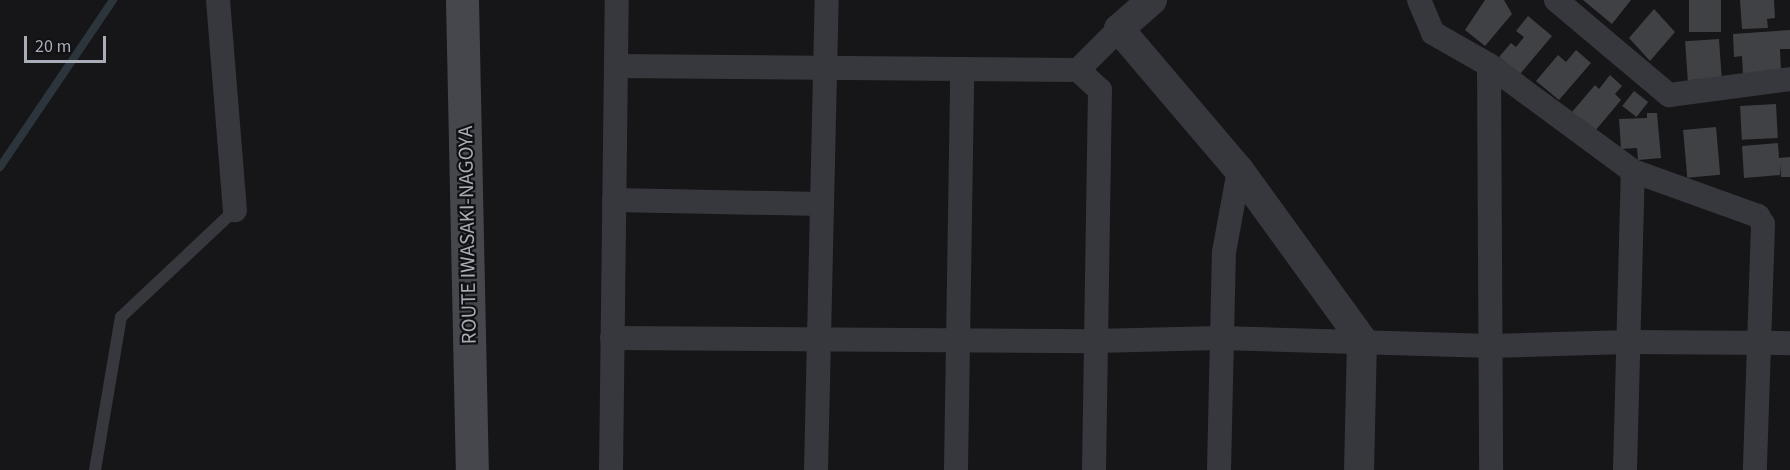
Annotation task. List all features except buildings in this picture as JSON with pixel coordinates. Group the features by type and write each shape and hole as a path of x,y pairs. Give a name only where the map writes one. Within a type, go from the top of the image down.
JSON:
{"main road":[{"name":"ROUTE IWASAKI-NAGOYA","path":"462,0 472,470"}],"street":[{"path":"218,0 235,210"},
{"path":"611,470 617,0"},
{"path":"816,470 827,0"},
{"path":"1078,70 1152,0"},
{"path":"1419,0 1433,33 1489,65 1633,171 1758,216 1763,224 1757,342 1755,470"},
{"path":"1556,0 1669,95 1790,79"},
{"path":"1119,29 1239,170 1362,340 1359,470"},
{"path":"1489,65 1491,470"},
{"path":"616,66 1078,70 1100,90 1094,342 1094,470"},
{"path":"956,470 962,69"},
{"path":"1219,470 1220,338 1224,252 1239,170"},
{"path":"1625,470 1633,171"},
{"path":"614,200 822,204"},
{"path":"612,338 959,339 1094,342 1220,338 1362,340 1492,346 1627,342 1790,344"}],"lane":[{"path":"95,470 121,317 235,210"}],"waterway":[{"path":"0,167 113,0"}]}
